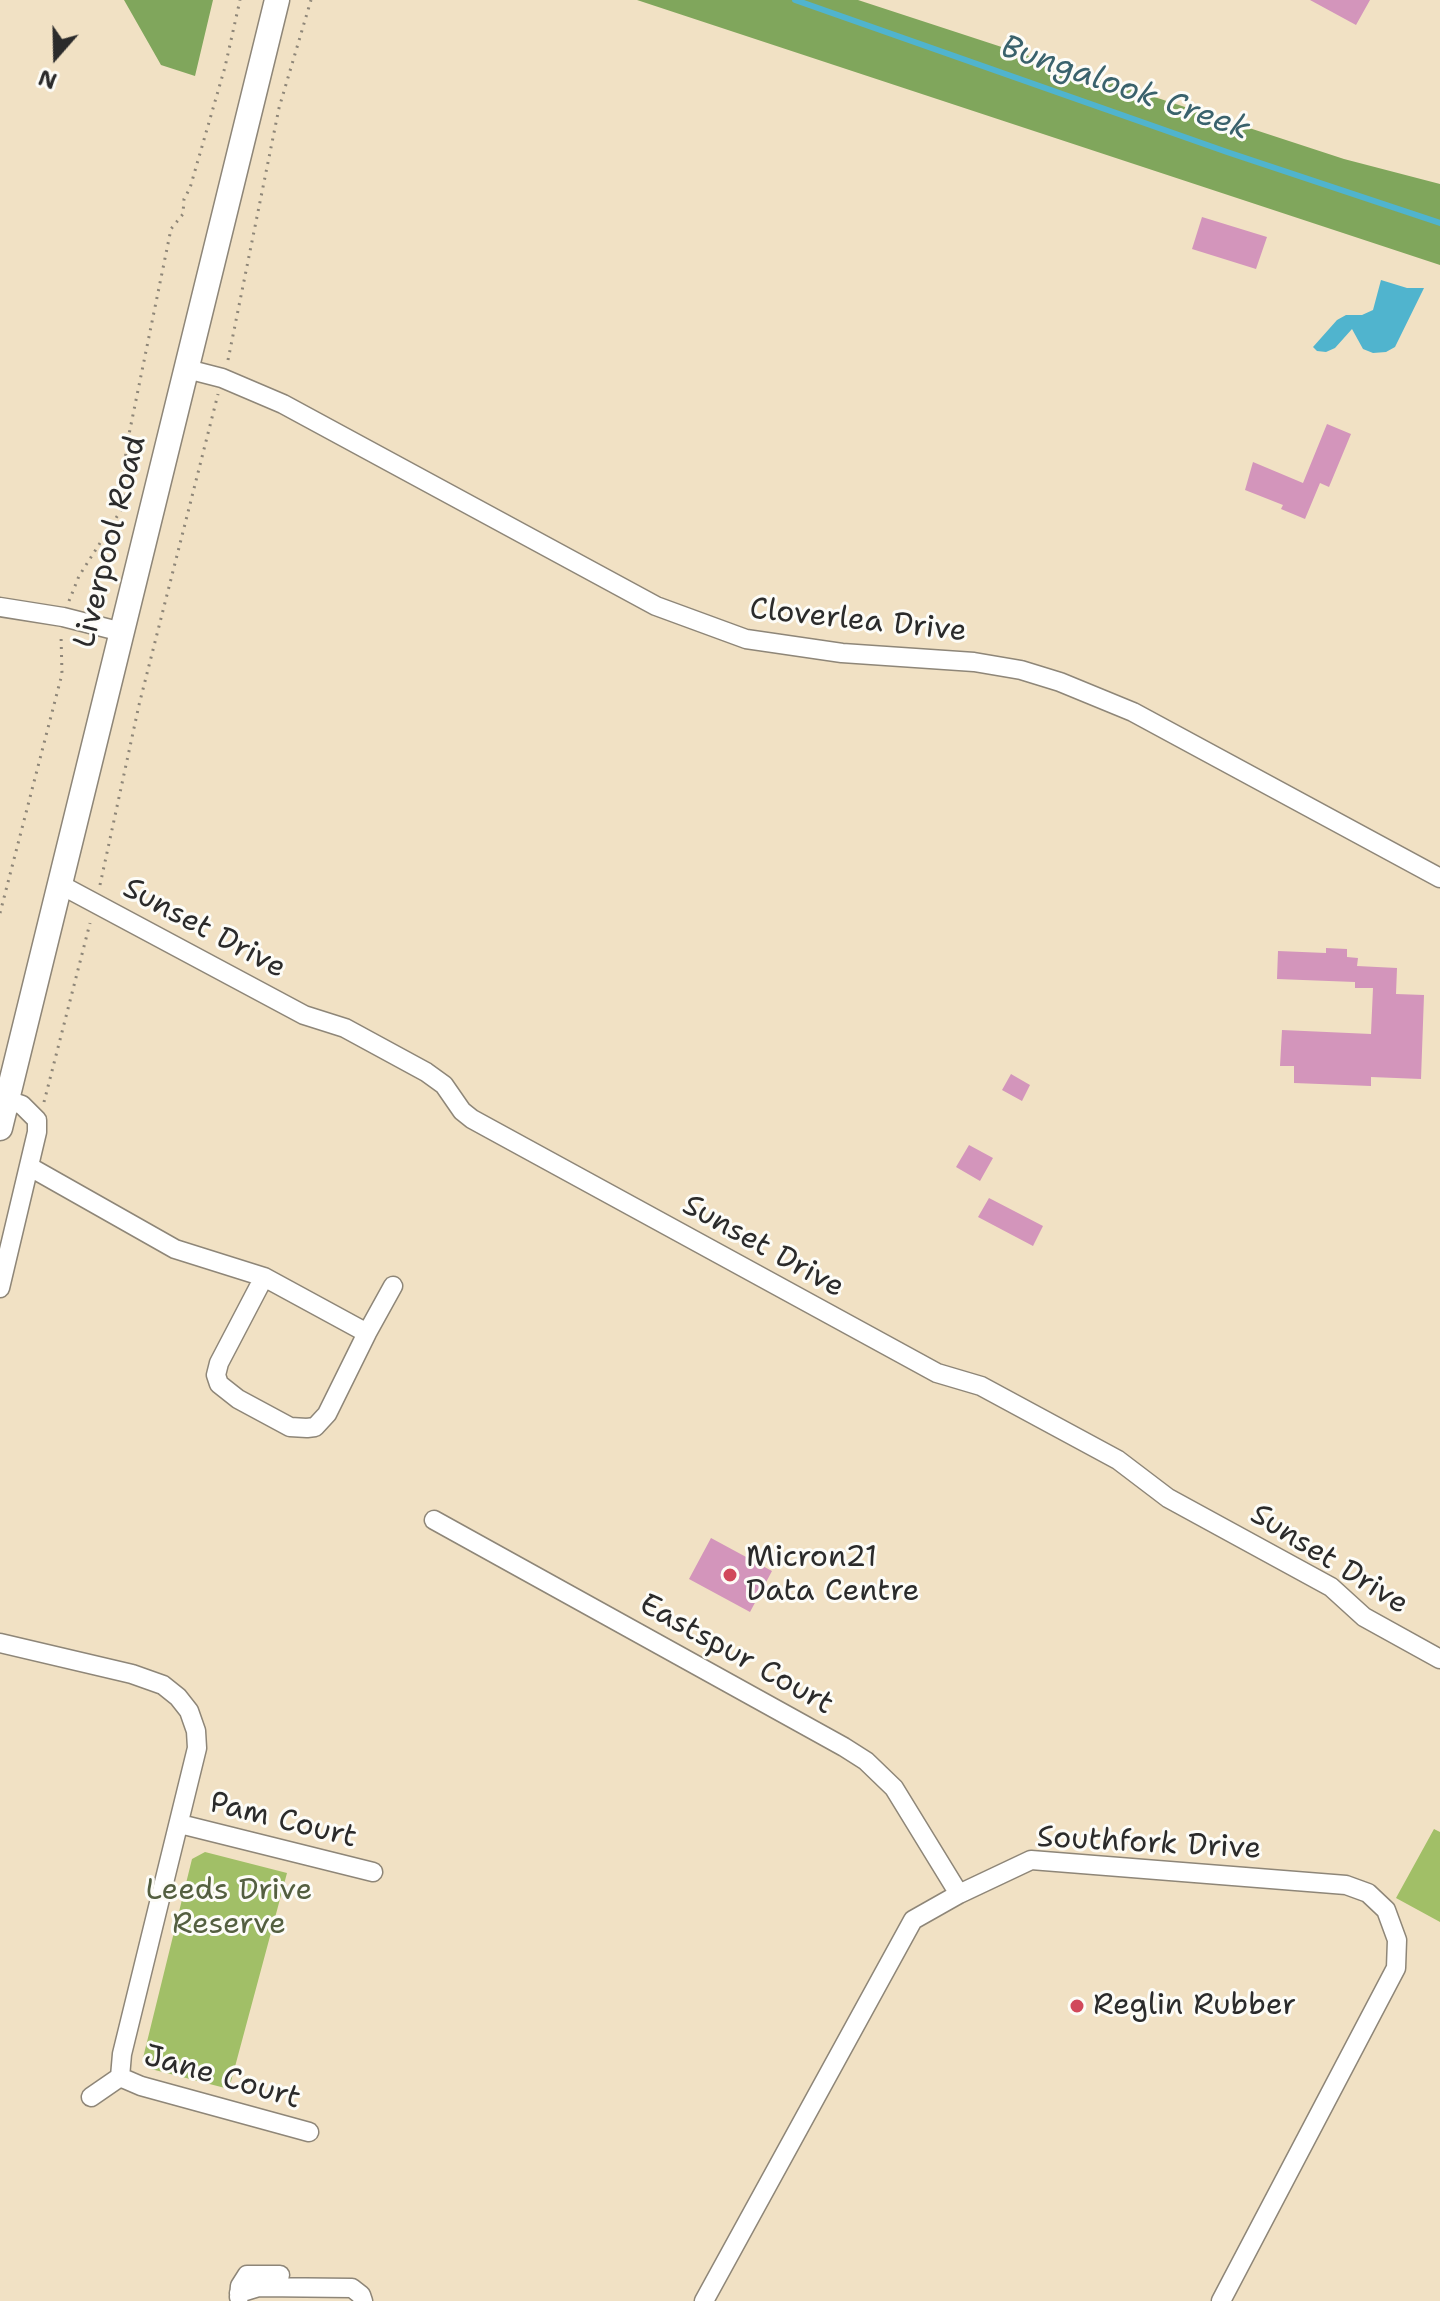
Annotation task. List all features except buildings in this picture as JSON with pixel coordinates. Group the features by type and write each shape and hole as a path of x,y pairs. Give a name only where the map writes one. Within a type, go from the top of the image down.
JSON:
{"main road":[{"name":"Liverpool Road","path":"0,1128 277,0"}],"street":[{"name":"Cloverlea Drive","path":"187,369 222,378 283,404 579,566 671,612 746,639 842,653 974,662 1021,670 1060,682 1133,712 1440,878"},
{"path":"0,607 63,617 122,632"},
{"name":"Sunset Drive","path":"61,885 304,1015 345,1028 426,1072 444,1085 462,1111 472,1119 923,1366 950,1378 981,1386 1118,1460 1168,1498 1331,1587 1364,1617 1440,1659"},
{"path":"0,1288 37,1132 37,1120 22,1105 7,1100"},
{"path":"30,1167 175,1249 264,1277 367,1333"},
{"path":"264,1277 219,1363 216,1375 227,1392 290,1427 315,1427 327,1414 393,1286"},
{"name":"Eastspur Court","path":"434,1520 866,1761 894,1788 959,1894"},
{"path":"0,1643 132,1674 163,1685 189,1711 196,1731 197,1748 122,2054 120,2077 91,2097"},
{"name":"Pam Court","path":"180,1824 373,1872"},
{"name":"Southfork Drive","path":"704,2301 913,1920 1031,1860 1346,1885 1368,1893 1386,1910 1397,1940 1396,1968 1221,2301"},
{"name":"Jane Court","path":"120,2077 141,2086 309,2132"},
{"path":"239,2295 259,2287 358,2295"}],"path":[{"path":"0,913 62,674 63,617 79,576 123,507 126,449 171,229 183,214 184,199 190,188 225,67 240,0"},
{"path":"37,1120 43,1108 95,902 139,705 229,359 279,108 311,0"}],"green space":[{"path":"124,0 213,0 195,76 161,65"},
{"path":"637,0 858,0 1344,159 1440,184 1440,265"},
{"path":"1434,1829 1440,1832 1440,1922 1396,1898"},
{"name":"Leeds Drive Reserve","path":"205,1852 287,1873 229,2089 151,2069 143,2058 192,1859"}],"water":[{"path":"1381,280 1407,288 1424,288 1395,347 1386,352 1373,353 1363,349 1352,329 1335,348 1326,352 1317,351 1313,347 1337,320 1346,315 1362,315 1373,310"}],"waterway":[{"name":"Bungalook Creek","path":"795,0 1227,152 1440,223"}],"place":[{"name":"Micron21 Data Centre","path":"730,1575"},
{"name":"Reglin Rubber","path":"1077,2006"}]}
